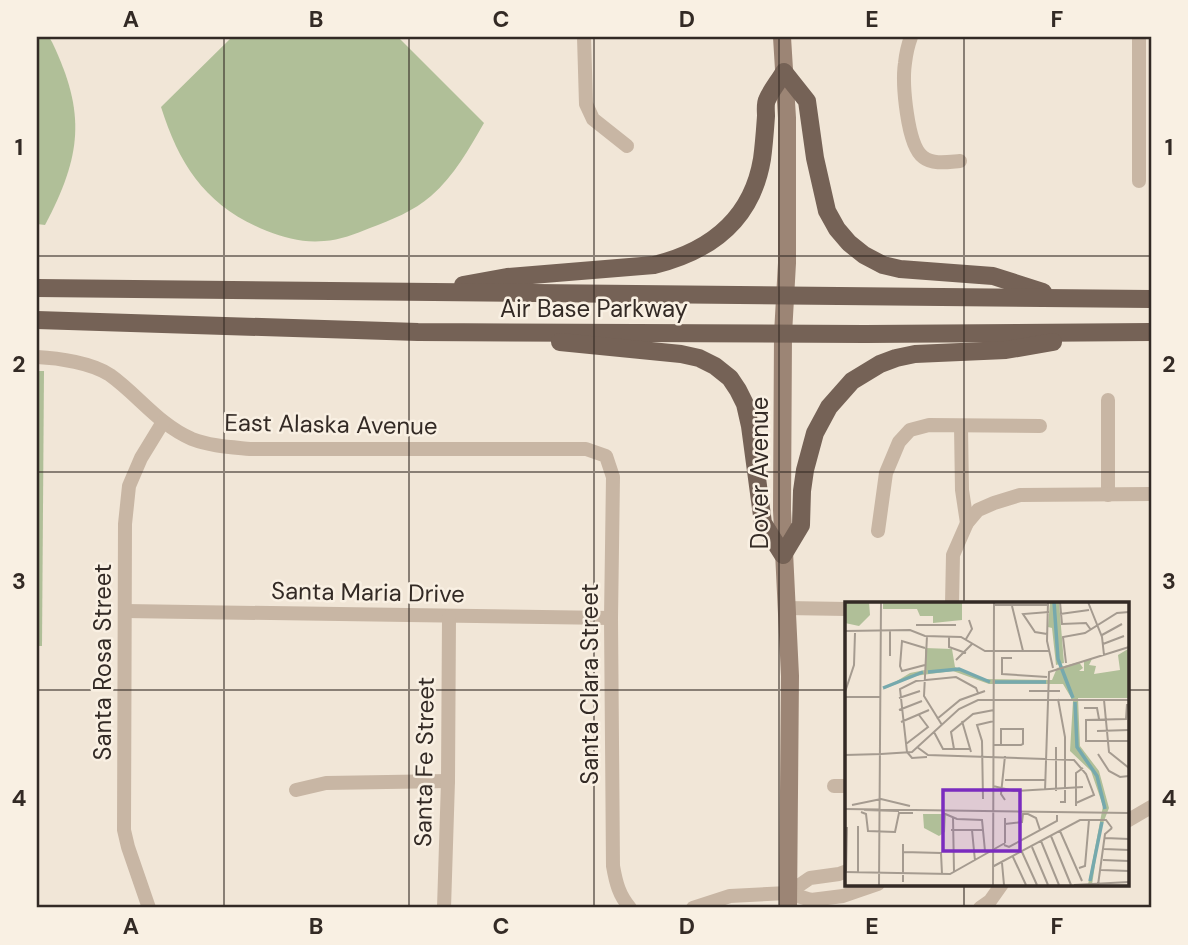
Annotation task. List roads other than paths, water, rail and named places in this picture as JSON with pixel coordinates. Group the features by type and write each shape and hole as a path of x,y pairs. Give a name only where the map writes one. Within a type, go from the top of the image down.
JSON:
{"main road":[{"name":"Dover Avenue","path":"782,37 787,118 782,510 790,676 788,901"},
{"path":"419,292 507,277 654,265 677,259 712,241 730,226 752,193 762,157 767,101 784,72 807,101 816,168 827,211 849,243 883,265 918,271 993,276 1062,298"},
{"name":"Air Base Parkway","path":"37,288 1151,299"},
{"name":"Air Base Parkway","path":"37,320 418,331 783,334 1151,332"},
{"path":"519,332 560,342 681,354 699,359 723,372 730,378 745,404 763,523 783,555 801,525 804,470 815,433 839,393 859,376 880,364 915,354 1006,349 1100,332"}],"street":[{"path":"584,37 586,104 593,119 627,146"},
{"path":"911,37 904,65 905,93 915,148 924,159 938,163 960,161"},
{"path":"1139,37 1139,181"},
{"name":"East Alaska Avenue","path":"37,357 73,361 108,374 163,422 191,438 220,447 586,449 606,456"},
{"path":"1108,400 1108,495"},
{"name":"Santa Rosa Street","path":"149,908 124,830 125,524 129,486 141,458 163,422"},
{"path":"878,531 886,473 899,442 910,430 929,425 1040,426"},
{"path":"961,426 962,490 967,523"},
{"name":"Santa Clara Street","path":"606,456 613,477 613,866 617,887 631,908"},
{"path":"952,602 953,555 967,523 978,510 1020,495 1151,495"},
{"path":"786,608 845,609"},
{"name":"Santa Maria Drive","path":"125,611 611,618"},
{"name":"Santa Fe Street","path":"444,908 449,617"},
{"path":"296,790 326,783 448,782"},
{"path":"1128,820 1151,807"},
{"path":"788,901 810,878 845,871"},
{"path":"693,908 730,896 788,901 811,900 843,896 872,886"},
{"path":"980,908 990,901 1001,886"}]}
